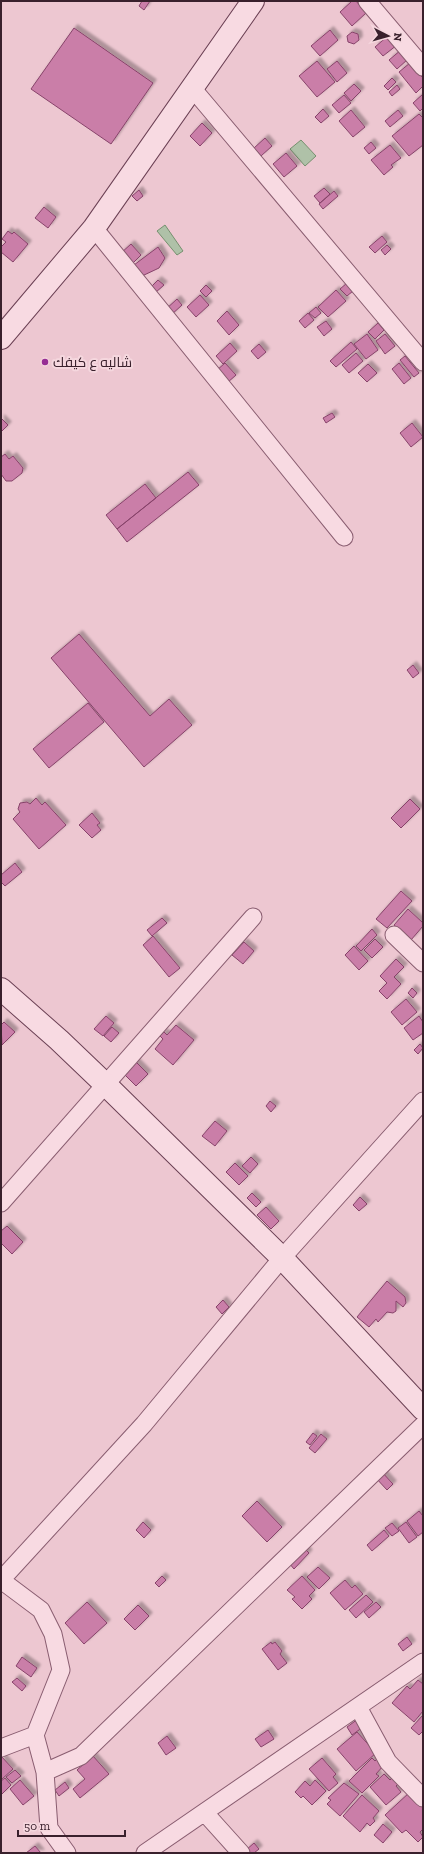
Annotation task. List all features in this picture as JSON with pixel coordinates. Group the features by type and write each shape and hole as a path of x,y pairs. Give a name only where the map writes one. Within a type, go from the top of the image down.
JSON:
{"street":[{"path":"1,338 94,228 193,89 253,1"},
{"path":"367,1 423,67"},
{"path":"193,89 423,362"},
{"path":"94,228 344,537"},
{"path":"1,1203 253,917"},
{"path":"394,935 423,963"},
{"path":"1,989 105,1084 282,1258 423,1409"},
{"path":"67,1853 49,1828 45,1772 35,1735 61,1670 53,1634 41,1610 1,1580 144,1424 282,1258 423,1101"},
{"path":"45,1772 81,1756 423,1426"},
{"path":"145,1853 358,1707 420,1668"},
{"path":"358,1707 388,1762 423,1798"},
{"path":"1,1748 35,1735"},
{"path":"205,1813 241,1853"}],"shaded area":[{"path":"301,140 316,156 305,166 290,149"},
{"path":"165,225 183,251 177,255 157,231"}],"building":[{"path":"142,1 150,1 144,10 139,6"},
{"path":"352,1 356,1 366,13 352,26 340,12"},
{"path":"74,28 153,83 111,144 31,89"},
{"path":"330,30 338,40 320,56 311,46"},
{"path":"352,32 358,34 359,40 354,44 348,42 347,36"},
{"path":"389,35 397,45 383,56 375,47"},
{"path":"401,50 408,59 397,69 389,60"},
{"path":"317,61 335,82 317,97 299,76"},
{"path":"337,61 347,73 337,82 327,69"},
{"path":"410,63 423,78 423,86 416,93 399,72"},
{"path":"392,78 396,82 388,90 384,86"},
{"path":"354,84 361,91 351,101 344,93"},
{"path":"397,85 400,89 392,96 389,92"},
{"path":"423,94 423,108 420,111 413,103"},
{"path":"344,95 351,103 339,113 332,105"},
{"path":"323,109 329,116 321,123 315,117"},
{"path":"351,110 365,127 353,137 339,121"},
{"path":"398,110 403,116 390,127 385,121"},
{"path":"419,114 423,118 423,145 409,156 392,136"},
{"path":"202,123 212,133 200,146 190,136"},
{"path":"265,138 272,146 261,156 254,148"},
{"path":"371,142 376,148 369,154 364,148"},
{"path":"390,145 401,158 391,165 393,167 384,175 371,160"},
{"path":"286,153 297,166 284,177 273,164"},
{"path":"324,188 330,194 320,203 314,196"},
{"path":"139,190 143,196 137,201 132,196"},
{"path":"334,191 338,196 323,209 319,204"},
{"path":"44,207 56,217 48,228 35,218"},
{"path":"8,231 12,234 14,232 28,244 13,262 1,252 1,247 6,242 2,239"},
{"path":"382,236 387,242 375,253 369,247"},
{"path":"131,244 141,255 132,264 121,253"},
{"path":"387,245 391,249 385,255 381,250"},
{"path":"158,247 165,258 159,268 142,276 134,265"},
{"path":"158,280 164,285 155,293 150,288"},
{"path":"347,283 353,291 347,296 340,289"},
{"path":"206,285 212,291 206,297 200,291"},
{"path":"336,290 346,301 328,317 318,307"},
{"path":"200,295 209,305 196,317 187,307"},
{"path":"177,299 182,305 170,316 165,310"},
{"path":"316,307 321,313 315,318 309,313"},
{"path":"227,311 239,325 229,335 217,321"},
{"path":"308,313 314,320 305,328 299,321"},
{"path":"326,321 332,329 324,336 317,327"},
{"path":"378,323 384,330 375,339 368,332"},
{"path":"367,334 378,350 366,359 354,344"},
{"path":"385,334 395,346 385,354 376,341"},
{"path":"351,342 357,349 336,367 330,361"},
{"path":"230,343 237,351 223,364 216,356"},
{"path":"259,344 266,352 258,359 251,351"},
{"path":"356,353 363,361 349,373 342,365"},
{"path":"405,356 419,373 414,377 400,360"},
{"path":"225,363 236,375 227,383 216,371"},
{"path":"399,363 411,378 404,384 392,369"},
{"path":"368,364 377,373 367,382 358,373"},
{"path":"332,413 335,417 326,423 323,418"},
{"path":"1,418 8,425 1,432"},
{"path":"412,423 423,437 411,447 400,433"},
{"path":"5,454 9,459 13,456 23,468 22,473 12,481 6,481 1,474 1,457"},
{"path":"188,472 199,485 127,542 117,529"},
{"path":"145,484 156,498 117,529 106,515"},
{"path":"79,634 150,716 169,699 192,725 144,767 51,658"},
{"path":"413,665 419,673 413,678 407,670"},
{"path":"88,703 104,722 49,768 33,749"},
{"path":"36,798 42,805 45,802 66,825 39,849 13,819 20,812 18,809 20,803 27,802 30,804"},
{"path":"410,799 420,809 401,828 391,818"},
{"path":"92,813 100,823 97,825 101,830 92,838 79,825"},
{"path":"15,863 22,872 5,886 1,882 1,875"},
{"path":"401,891 412,901 387,928 376,919"},
{"path":"408,909 423,923 423,926 411,940 394,925"},
{"path":"162,918 167,923 152,936 147,930"},
{"path":"372,929 377,935 361,951 356,946"},
{"path":"153,936 180,968 169,977 143,945"},
{"path":"375,939 383,947 372,958 364,950"},
{"path":"244,942 254,951 243,964 232,955"},
{"path":"354,946 368,961 359,970 345,955"},
{"path":"396,959 404,967 394,977 401,984 387,999 379,991 387,983 380,976"},
{"path":"412,988 417,993 413,998 408,993"},
{"path":"406,999 417,1012 402,1025 391,1012"},
{"path":"106,1016 114,1023 103,1036 94,1029"},
{"path":"419,1016 423,1022 423,1033 413,1040 404,1028"},
{"path":"4,1022 15,1032 2,1045 1,1025"},
{"path":"176,1025 194,1040 173,1065 155,1049 163,1039 160,1036 164,1032 167,1035"},
{"path":"112,1027 119,1033 111,1042 104,1036"},
{"path":"420,1044 423,1048 418,1054 414,1050"},
{"path":"135,1061 148,1074 136,1086 123,1073"},
{"path":"270,1101 276,1106 271,1112 266,1106"},
{"path":"215,1121 227,1131 215,1146 202,1136"},
{"path":"251,1157 258,1164 250,1173 242,1166"},
{"path":"235,1163 248,1176 239,1185 226,1172"},
{"path":"252,1193 261,1202 256,1207 247,1198"},
{"path":"360,1197 367,1204 359,1211 353,1205"},
{"path":"266,1207 279,1221 271,1229 257,1215"},
{"path":"7,1226 23,1242 12,1254 1,1243 1,1231"},
{"path":"387,1281 405,1297 406,1303 403,1307 396,1301 396,1311 393,1313 387,1312 378,1322 376,1319 369,1327 357,1317"},
{"path":"223,1300 229,1307 222,1314 216,1307"},
{"path":"313,1433 317,1436 310,1445 306,1442"},
{"path":"321,1434 327,1439 315,1453 309,1448"},
{"path":"381,1471 393,1484 387,1490 375,1477"},
{"path":"257,1501 282,1527 267,1542 242,1516"},
{"path":"419,1511 423,1516 423,1532 418,1536 407,1521"},
{"path":"143,1522 151,1530 144,1538 136,1530"},
{"path":"406,1522 417,1537 409,1543 398,1528"},
{"path":"392,1523 399,1531 392,1536 385,1528"},
{"path":"384,1530 389,1536 372,1551 367,1545"},
{"path":"304,1548 309,1553 294,1569 289,1563"},
{"path":"318,1567 330,1578 319,1589 307,1577"},
{"path":"162,1576 166,1580 159,1587 155,1583"},
{"path":"302,1576 315,1590 309,1596 312,1599 302,1609 292,1599 295,1597 287,1590"},
{"path":"345,1580 352,1588 355,1585 363,1594 345,1610 330,1593"},
{"path":"366,1595 373,1602 356,1618 349,1610"},
{"path":"87,1602 107,1623 84,1644 65,1623"},
{"path":"376,1602 381,1607 369,1618 364,1612"},
{"path":"138,1605 149,1616 135,1630 124,1619"},
{"path":"407,1637 412,1644 403,1651 398,1644"},
{"path":"271,1642 272,1644 275,1642 282,1651 280,1654 287,1663 278,1670 262,1649"},
{"path":"22,1657 37,1668 31,1677 16,1666"},
{"path":"17,1678 26,1686 22,1691 12,1682"},
{"path":"418,1680 423,1684 423,1711 414,1722 392,1703 407,1686 410,1689"},
{"path":"423,1715 423,1731 419,1735 411,1728"},
{"path":"358,1719 363,1727 352,1735 347,1727"},
{"path":"268,1730 274,1739 261,1747 255,1739"},
{"path":"357,1732 376,1753 356,1771 337,1749"},
{"path":"167,1736 176,1748 166,1755 158,1743"},
{"path":"1,1756 13,1769 1,1780"},
{"path":"93,1756 109,1774 80,1798 73,1789 85,1779 77,1770"},
{"path":"322,1758 336,1774 333,1777 338,1783 329,1791 309,1769"},
{"path":"372,1758 375,1761 377,1759 384,1765 376,1774 379,1776 362,1793 349,1781"},
{"path":"15,1770 21,1776 12,1783 6,1777"},
{"path":"384,1774 390,1780 392,1778 398,1784 396,1786 401,1792 386,1805 370,1787"},
{"path":"5,1778 11,1785 1,1795 1,1781"},
{"path":"20,1780 34,1796 23,1805 10,1789"},
{"path":"315,1780 326,1791 312,1805 303,1796 301,1798 295,1792 305,1781 310,1786"},
{"path":"65,1782 69,1788 59,1796 55,1790"},
{"path":"344,1783 359,1794 340,1816 327,1804 331,1800 328,1798"},
{"path":"410,1792 423,1806 423,1829 420,1832 423,1837 418,1842 406,1830 402,1833 385,1815"},
{"path":"362,1795 379,1811 373,1818 375,1821 370,1826 367,1823 360,1832 343,1816"},
{"path":"383,1824 392,1832 383,1843 374,1835"},
{"path":"254,1843 259,1849 254,1853 249,1853 246,1850"},
{"path":"35,1846 41,1853 26,1853"}],"place":[{"name":"شاليه ع كيفك","path":"45,362"}]}
